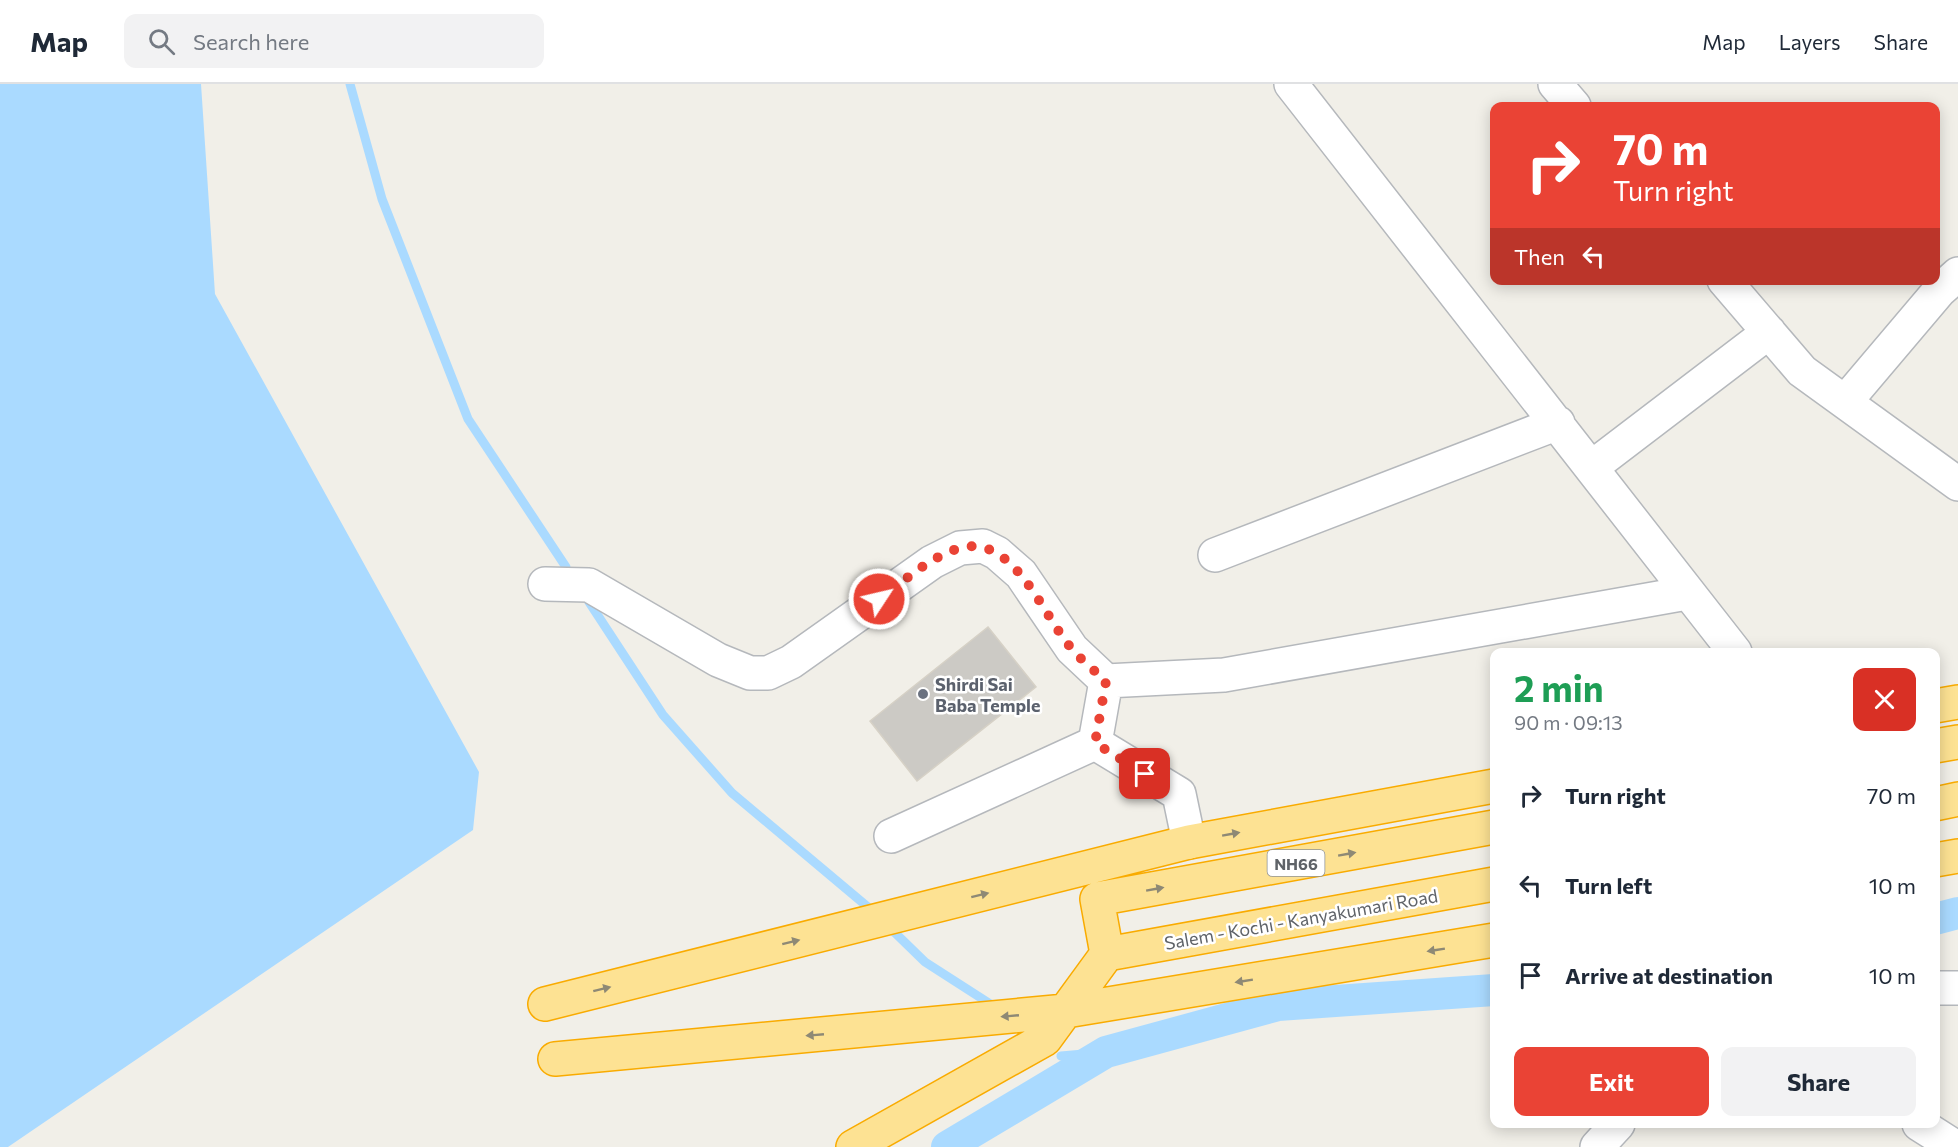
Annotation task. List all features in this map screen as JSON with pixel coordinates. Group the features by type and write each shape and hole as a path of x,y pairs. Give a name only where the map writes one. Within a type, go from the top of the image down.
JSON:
{"highway":[{"path":"1940,705 1958,702"},
{"path":"1940,745 1958,742"},
{"path":"545,1004 1189,842 1490,787"},
{"path":"1940,803 1958,799"},
{"name":"NH66","path":"1107,954 1097,899 1490,828"},
{"path":"1940,859 1958,856"},
{"name":"Salem - Kochi - Kanyakumari Road","path":"1107,954 1490,885"},
{"path":"555,1059 1066,1011 1490,941"},
{"path":"853,1147 1045,1039 1107,954"}],"street":[{"path":"1555,84 1571,102"},
{"path":"1305,89 1687,593 1732,648"},
{"path":"1845,402 1939,291 1958,274"},
{"path":"1728,285 1802,371 1958,484"},
{"path":"1592,466 1769,332"},
{"path":"1215,555 1558,423"},
{"path":"545,584 589,585 718,660 750,673 768,673 791,662 932,562 960,548 983,546 997,553 1021,574 1071,649 1106,681 1224,675 1687,593"},
{"path":"1095,743 1106,681"},
{"path":"891,836 1095,743"},
{"path":"1095,743 1179,794 1189,842"},
{"path":"1940,988 1958,988"},
{"path":"1597,1147 1614,1128"},
{"path":"1925,1128 1955,1147"}],"water":[{"path":"0,84 201,84 215,294 479,772 473,830 8,1147 0,1147"}],"building":[{"path":"988,627 1036,687 917,781 870,721"}],"waterway":[{"path":"350,84 382,199 468,419 566,567"},
{"path":"589,602 663,715 732,793 875,913"},
{"path":"1940,918 1958,913"},
{"path":"887,925 925,962 995,1007"},
{"path":"947,1147 1106,1052 1278,1005 1490,990"},
{"path":"1061,1056 1106,1052"}],"place":[{"name":"Shirdi Sai Baba Temple","path":"923,694"}],"route":[{"path":"879,599 932,562 960,548 983,546 997,553 1021,574 1071,649 1106,681 1095,743 1145,774"}]}
